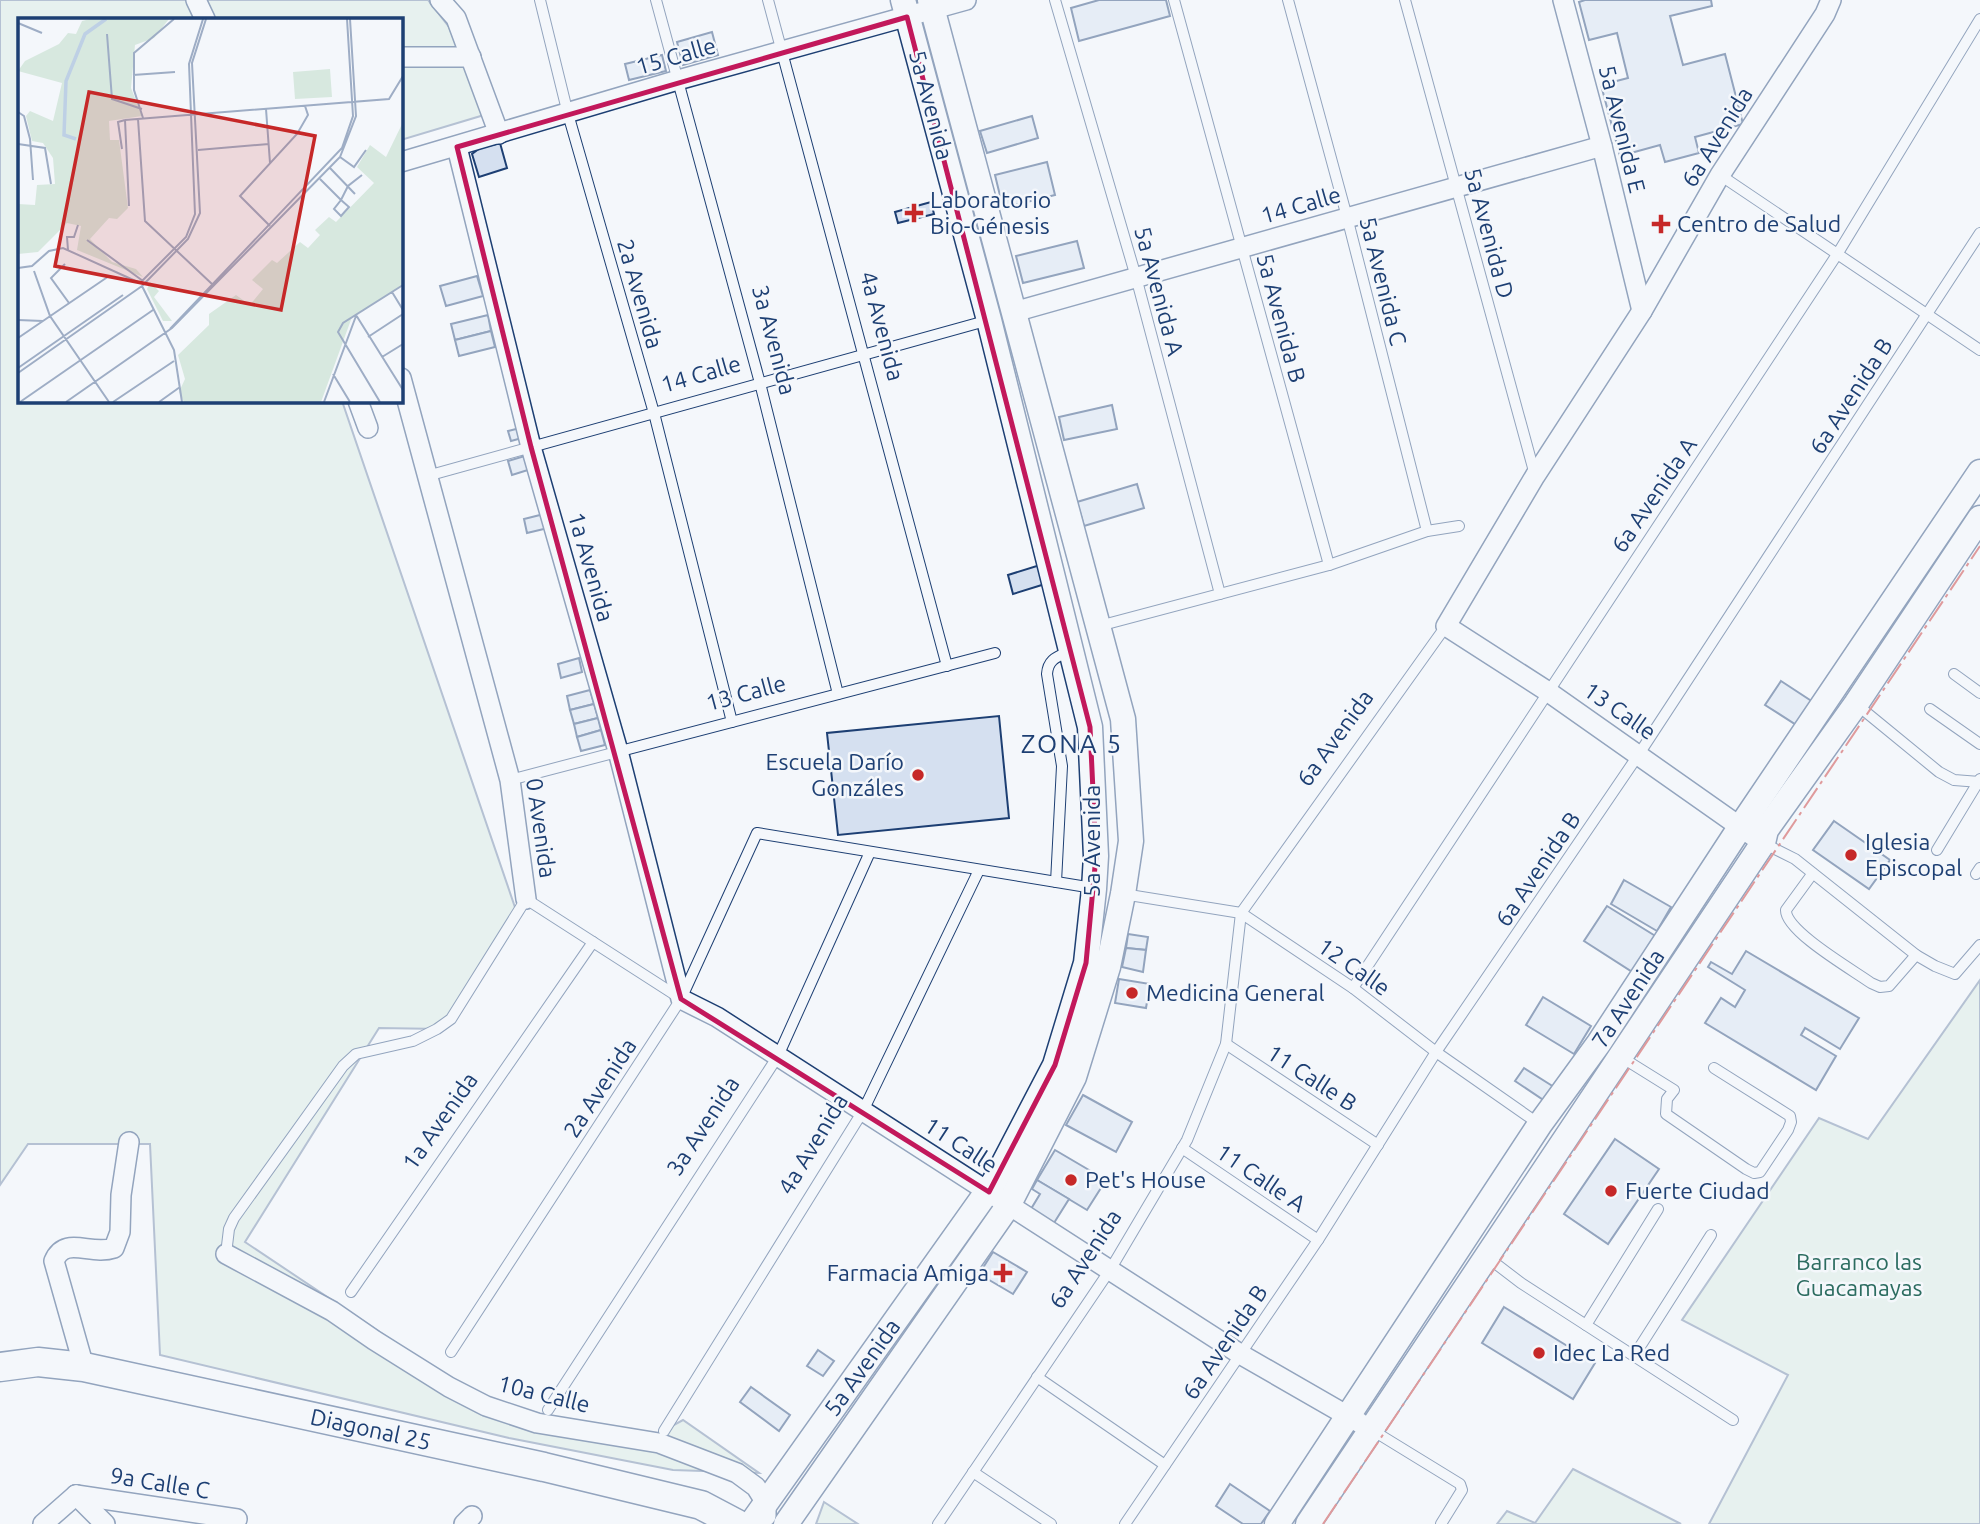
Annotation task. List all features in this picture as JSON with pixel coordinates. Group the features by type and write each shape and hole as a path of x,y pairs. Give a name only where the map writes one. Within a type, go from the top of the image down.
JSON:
{"main road":[{"name":"Diagonal 25","path":"0,1367 38,1362 84,1367 558,1470 701,1505 737,1524"}],"street":[{"path":"196,0 205,18"},
{"path":"440,0 456,18 499,134"},
{"name":"15 Calle","path":"402,162 782,52 905,8 966,0"},
{"name":"5a Avenida E","path":"1563,0 1642,311"},
{"name":"6a Avenida","path":"1446,626 1535,476 1642,311 1720,175 1825,14 1831,0"},
{"name":"5a Avenida","path":"786,1524 1074,1077 1108,967 1124,894 1131,841 1122,719 931,5"},
{"name":"5a Avenida","path":"751,1524 766,1513 998,1198 1055,1065 1086,963 1094,889 1096,856 1090,727 989,320 905,8"},
{"path":"402,57 471,57"},
{"name":"14 Calle","path":"1014,312 1602,146"},
{"name":"1a Avenida","path":"457,147 531,447 618,751 681,999"},
{"name":"0 Avenida","path":"402,382 510,780 526,899"},
{"path":"358,402 368,428"},
{"name":"7a Avenida","path":"1277,1524 1540,1124 1600,1043 1741,826 1980,472"},
{"name":"7a Avenida","path":"1308,1524 1763,843 1766,830 1856,704 1980,518"},
{"name":"13 Calle","path":"1446,626 1547,691 1763,843"},
{"name":"11 Calle","path":"681,999 717,1017 1240,1354 1371,1430"},
{"path":"1600,1043 1620,1056"},
{"path":"84,1367 54,1261 58,1252 67,1247 103,1251 114,1248 120,1232 121,1195 129,1142"},
{"name":"10a Calle","path":"226,1254 332,1311 469,1399 537,1423 645,1440 678,1449 737,1473 756,1487 766,1513"},
{"path":"43,1524 76,1495 104,1524"},
{"name":"9a Calle C","path":"76,1495 236,1519"}],"lane":[{"name":"2a Avenida","path":"540,0 568,114 654,413 732,722"},
{"name":"3a Avenida","path":"656,0 760,383 838,694"},
{"name":"4a Avenida","path":"768,0 947,666"},
{"name":"5a Avenida A","path":"1055,0 1136,276 1220,594"},
{"name":"5a Avenida B","path":"1174,0 1329,565"},
{"name":"5a Avenida C","path":"1287,0 1347,217 1427,531"},
{"name":"5a Avenida D","path":"1405,0 1535,476"},
{"name":"6a Avenida A","path":"1353,988 1838,253 1980,19"},
{"path":"1720,175 1980,350"},
{"name":"6a Avenida B","path":"1125,1524 1318,1240 1436,1052 1639,754 1980,233"},
{"name":"14 Calle","path":"426,476 989,320"},
{"path":"1099,626 1329,565 1427,531 1459,526"},
{"name":"6a Avenida","path":"938,1524 1110,1270 1182,1148 1226,1044 1241,913 1446,626"},
{"path":"1056,882 1062,766 1046,674 1052,659 1070,650"},
{"name":"13 Calle","path":"510,780 995,653"},
{"path":"1954,674 1980,692"},
{"path":"1856,704 1939,772 1954,780 1979,781 1937,850"},
{"path":"1930,709 1980,744"},
{"name":"2a Avenida","path":"451,1352 681,999 757,833 870,852"},
{"path":"1763,843 1795,859 1916,955 1955,974 1980,945"},
{"name":"3a Avenida","path":"548,1410 778,1056 870,852"},
{"path":"870,852 1094,889"},
{"name":"4a Avenida","path":"664,1431 863,1111 979,870"},
{"path":"1813,873 1786,910 1786,917 1792,926 1880,987 1889,986 1916,955"},
{"name":"12 Calle","path":"1124,894 1241,913 1353,988 1436,1052 1540,1124"},
{"name":"11 Calle","path":"526,899 681,999"},
{"name":"0 Avenida","path":"226,1254 229,1229 234,1218 343,1066 356,1055 413,1041 450,1019 526,899"},
{"name":"1a Avenida","path":"351,1292 593,942"},
{"name":"11 Calle B","path":"1226,1044 1378,1144"},
{"path":"1620,1056 1674,1090 1665,1106 1665,1114 1746,1169 1754,1173 1760,1172 1788,1130 1790,1116 1714,1068"},
{"name":"11 Calle A","path":"1182,1148 1318,1240"},
{"path":"1586,1325 1658,1209"},
{"path":"1634,1356 1711,1235"},
{"path":"1486,1257 1521,1283 1733,1420"},
{"path":"1037,1377 1165,1465"},
{"path":"1371,1430 1460,1484 1460,1495 1441,1524"},
{"path":"973,1472 1051,1524"}],"highlighted area":[{"path":"907,17 1090,727 1096,856 1086,963 1055,1065 989,1192 681,999 531,447 457,147"}],"green space":[{"path":"0,0 428,0 449,27 484,115 402,140 402,18 18,18 18,402 342,402 519,919 442,1029 379,1028 245,1242 471,1393 639,1444 683,1420 759,1473 673,1470 509,1438 160,1355 150,1144 28,1144 0,1185"},
{"name":"Barranco las Guacamayas","path":"1980,980 1980,1524 1709,1524 1788,1375 1682,1320 1819,1118 1868,1139"},
{"path":"1573,1469 1681,1524 1497,1524 1507,1511 1535,1523"},
{"path":"824,1502 858,1524 816,1524"}],"building":[{"path":"1099,0 1166,0 1170,16 1079,41 1071,8"},
{"path":"1711,0 1712,6 1670,16 1683,65 1725,54 1743,124 1695,137 1699,153 1665,162 1660,145 1620,156 1601,85 1628,78 1617,33 1589,40 1579,2"},
{"path":"712,32 718,55 683,65 677,42"},
{"path":"662,55 666,71 629,80 625,64"},
{"path":"1032,116 1038,138 987,153 980,131"},
{"path":"500,143 507,168 479,177 472,154 480,148"},
{"path":"1047,162 1055,195 1003,208 995,175"},
{"name":"Laboratorio Bio-Génesis","path":"931,202 934,214 898,223 895,212"},
{"path":"1077,241 1084,268 1023,283 1016,256"},
{"path":"477,276 483,296 446,306 440,286"},
{"path":"488,315 491,331 455,340 451,324"},
{"path":"491,331 495,347 459,356 455,340"},
{"path":"1112,405 1117,429 1064,440 1059,417"},
{"path":"520,428 522,438 511,441 508,431"},
{"path":"528,455 531,469 512,475 508,461"},
{"path":"1137,484 1144,508 1084,526 1077,502"},
{"path":"544,514 548,528 527,533 524,519"},
{"path":"1040,565 1045,584 1013,594 1008,575"},
{"path":"579,658 582,672 561,678 558,664"},
{"path":"1781,681 1813,702 1798,726 1765,705"},
{"path":"590,690 594,704 570,710 567,696"},
{"path":"594,704 598,718 574,724 570,710"},
{"name":"Escuela Darío Gonzáles","path":"999,716 1009,818 838,835 827,733"},
{"path":"598,718 601,730 577,737 574,724"},
{"path":"601,730 605,745 581,751 577,737"},
{"name":"Iglesia Episcopal","path":"1834,821 1890,860 1869,889 1813,850"},
{"path":"1624,880 1671,907 1657,931 1611,904"},
{"path":"1607,906 1657,937 1634,973 1584,941"},
{"path":"1128,934 1148,937 1146,950 1126,948"},
{"path":"1126,948 1146,950 1143,972 1122,967"},
{"path":"1746,951 1859,1018 1840,1049 1805,1028 1801,1035 1836,1056 1816,1090 1705,1023 1721,998 1735,1007 1745,990 1708,967 1711,962 1732,974"},
{"name":"Medicina General","path":"1119,979 1150,984 1146,1008 1115,1003"},
{"path":"1543,997 1591,1026 1574,1054 1526,1025"},
{"path":"1524,1068 1554,1087 1545,1101 1515,1081"},
{"path":"1083,1095 1132,1122 1116,1152 1066,1125"},
{"name":"Fuerte Ciudad","path":"1615,1139 1659,1169 1608,1244 1564,1214"},
{"name":"Pet's House","path":"1055,1150 1106,1180 1087,1210 1037,1180"},
{"path":"1037,1180 1069,1199 1054,1223 1031,1209 1040,1194 1032,1189"},
{"name":"Farmacia Amiga","path":"993,1252 1027,1272 1013,1294 979,1274"},
{"name":"Idec La Red","path":"1504,1307 1595,1363 1573,1399 1482,1343"},
{"path":"818,1350 834,1361 823,1376 807,1366"},
{"path":"751,1387 790,1415 779,1431 740,1402"},
{"path":"1230,1484 1270,1511 1261,1524 1243,1524 1216,1506"}],"power":[{"path":"1323,1524 1980,546"}],"place":[{"name":"Laboratorio Bio-Génesis","path":"914,213"},
{"name":"Centro de Salud","path":"1661,224"},
{"name":"Escuela Darío Gonzáles","path":"918,775"},
{"name":"Iglesia Episcopal","path":"1851,855"},
{"name":"Medicina General","path":"1132,993"},
{"name":"Pet's House","path":"1071,1180"},
{"name":"Fuerte Ciudad","path":"1611,1191"},
{"name":"Farmacia Amiga","path":"1003,1273"},
{"name":"Idec La Red","path":"1539,1353"}],"district":[{"name":"ZONA 5","path":"1072,744"}]}
